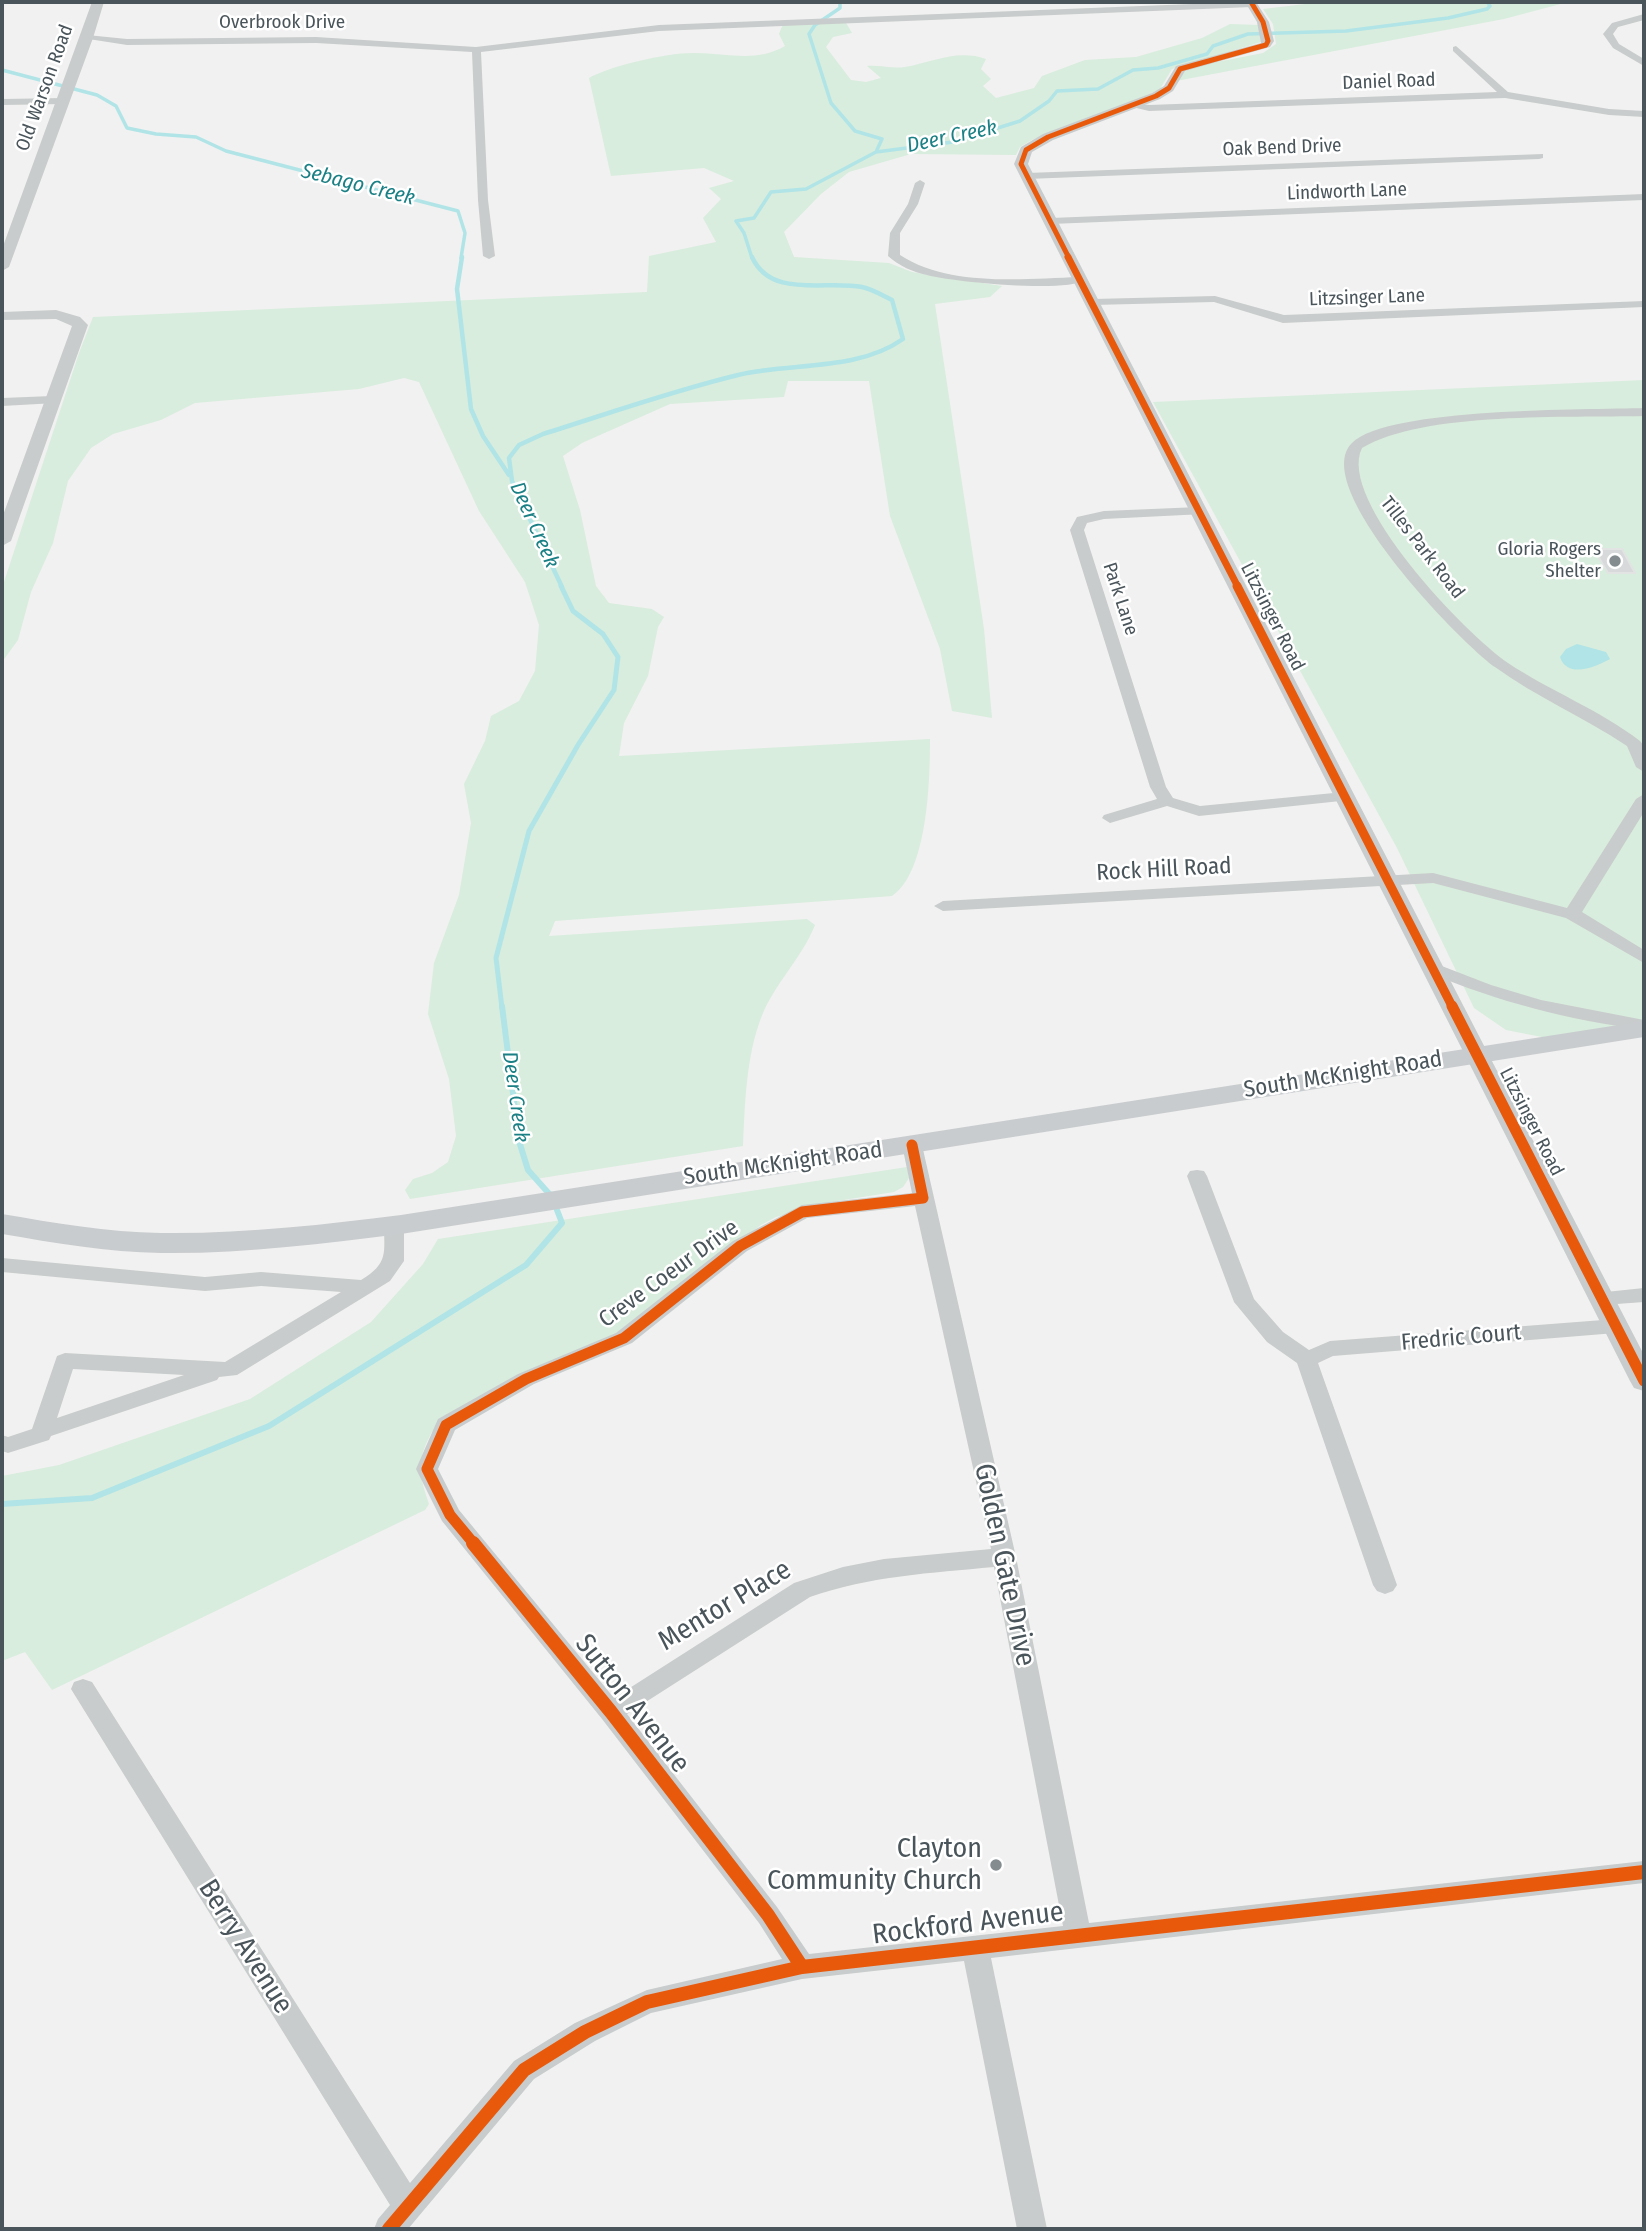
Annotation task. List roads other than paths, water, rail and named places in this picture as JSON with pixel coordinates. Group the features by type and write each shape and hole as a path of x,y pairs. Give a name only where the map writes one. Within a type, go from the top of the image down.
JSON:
{"main road":[{"name":"South McKnight Road","path":"2,1224 37,1232 162,1243 300,1238 912,1145 1113,1110 1644,1027"}],"street":[{"name":"Old Warson Road","path":"2,267 98,2"},
{"name":"Overbrook Drive","path":"87,38 120,42 316,40 476,50 625,31 831,19 1252,3"},
{"path":"1027,176 1021,164 1026,150 1048,137 1164,92 1180,69 1266,45 1266,32 1252,3"},
{"path":"1644,17 1615,25 1608,34 1616,46 1644,63"},
{"path":"82,52 120,42"},
{"path":"1456,49 1505,95"},
{"path":"476,50 483,200 489,256"},
{"name":"Daniel Road","path":"1133,106 1505,95 1535,97 1595,112 1644,114"},
{"path":"2,102 66,96"},
{"path":"1626,115 1644,129"},
{"name":"Oak Bend Drive","path":"1027,176 1539,156"},
{"name":"Litzsinger Road","path":"1027,176 1644,1381"},
{"path":"920,183 913,204 895,233 894,256 904,265 1000,282 1079,280"},
{"name":"Lindworth Lane","path":"1051,221 1644,197"},
{"name":"Litzsinger Lane","path":"1093,302 1215,299 1283,319 1644,304"},
{"path":"2,316 62,315 79,321 80,325 2,541"},
{"path":"2,402 52,400"},
{"name":"Tilles Park Road","path":"1644,412 1409,424 1358,443 1352,453 1351,464 1360,504 1381,535 1461,631 1501,665 1640,746 1644,767"},
{"name":"Park Lane","path":"1167,801 1158,787 1077,533 1077,518 1104,514 1199,511"},
{"path":"1110,818 1167,801 1199,811 1344,797"},
{"path":"1572,914 1644,799"},
{"path":"1388,879 1433,878 1572,914 1609,934 1644,958"},
{"name":"Rock Hill Road","path":"943,906 1388,879"},
{"path":"1434,968 1525,1003 1644,1027"},
{"path":"912,1145 923,1198"},
{"path":"1197,1176 1245,1303 1275,1337 1307,1359 1385,1585"},
{"name":"Creve Coeur Drive","path":"427,1469 446,1425 526,1379 624,1338 740,1246 802,1212 923,1198"},
{"name":"Golden Gate Drive","path":"923,1198 1004,1557 1078,1934"},
{"path":"2,1443 8,1444 41,1434 65,1361 229,1370 383,1276 394,1261 394,1224"},
{"path":"2,1265 205,1284 261,1279 364,1287"},
{"path":"1603,1298 1644,1295"},
{"name":"Fredric Court","path":"1307,1359 1330,1349 1616,1326"},
{"path":"42,1431 223,1370"},
{"name":"Sutton Avenue","path":"427,1469 450,1514 611,1712 768,1915 802,1967"},
{"name":"Mentor Place","path":"611,1712 802,1591 843,1576 884,1568 1004,1557"},
{"name":"Berry Avenue","path":"83,1689 407,2206"},
{"name":"Rockford Avenue","path":"389,2229 524,2070 585,2032 647,2002 802,1967 1644,1872"},
{"path":"975,1947 1032,2229"}],"water":[{"path":"1577,644 1606,652 1610,659 1590,668 1569,668 1560,657 1566,649"}],"waterway":[{"path":"840,2 840,8 815,25 809,34 831,103 855,131 882,139 876,152"},
{"name":"Deer Creek","path":"876,152 953,142 1020,121 1049,101 1057,91 1098,89 1133,70 1158,68 1207,54 1213,46 1248,34 1346,31 1448,18 1487,9 1490,6 1487,2"},
{"name":"Sebago Creek","path":"2,70 97,95 116,106 127,128 156,134 196,137 226,151 458,211 465,233 461,258"},
{"name":"Deer Creek","path":"752,258 744,233 736,221 754,218 771,192 806,189 876,152"},
{"name":"Sebago Creek","path":"462,257 457,289 471,409 483,436 509,475"},
{"name":"Deer Creek","path":"562,587 512,481 509,458 519,445 543,434 713,381 758,371 823,365 865,357 903,339 892,300 862,287 785,283 761,270 752,257"},
{"name":"Deer Creek","path":"502,1008 496,958 529,831 578,745 614,690 618,657 603,634 573,611 561,586"},
{"name":"Deer Creek","path":"2,1504 92,1498 269,1426 526,1265 562,1223 552,1197 528,1170 519,1141 502,1006"}],"place":[{"name":"Gloria Rogers Shelter","path":"1615,561"},
{"name":"Clayton Community Church","path":"996,1865"}]}
